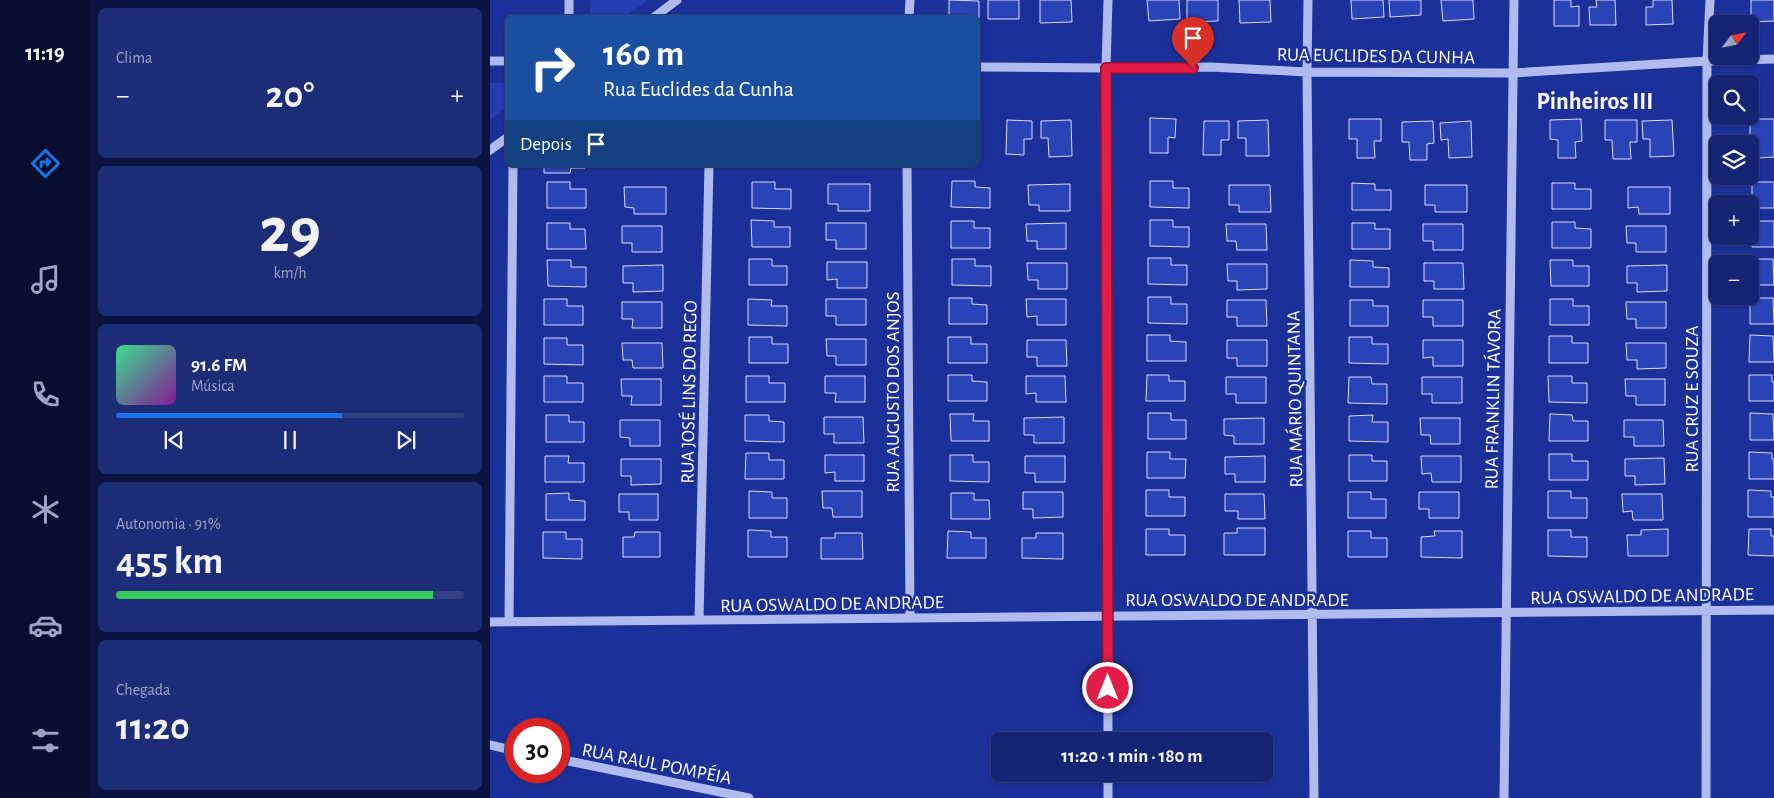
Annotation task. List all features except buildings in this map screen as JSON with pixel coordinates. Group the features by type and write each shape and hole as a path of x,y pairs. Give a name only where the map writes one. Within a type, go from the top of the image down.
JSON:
{"street":[{"path":"568,15 569,0"},
{"path":"657,15 678,0"},
{"path":"909,15 910,0"},
{"path":"1108,0 1106,68 1108,732"},
{"name":"RUA MÁRIO QUINTANA","path":"1308,0 1307,72 1314,798"},
{"name":"RUA FRANKLIN TÁVORA","path":"1504,798 1514,0"},
{"name":"RUA CRUZ E SOUZA","path":"1706,798 1707,61 1710,0"},
{"name":"RUA EUCLIDES DA CUNHA","path":"980,67 1211,67 1307,72 1512,73 1707,61 1774,59"},
{"path":"490,62 505,61"},
{"path":"490,150 505,139"},
{"path":"509,622 513,167"},
{"name":"RUA JOSÉ LINS DO REGO","path":"699,620 708,167"},
{"name":"RUA AUGUSTO DOS ANJOS","path":"907,167 910,618"},
{"name":"RUA OSWALDO DE ANDRADE","path":"490,622 1774,610"},
{"path":"490,746 505,749"},
{"name":"RUA RAUL POMPÉIA","path":"570,761 749,798"},
{"path":"1108,782 1108,798"}],"shaded area":[{"path":"590,0 648,0 628,15 590,15"},
{"path":"490,83 505,83 505,109 490,120"}],"district":[{"name":"Pinheiros III","path":"1595,101"}],"route":[{"path":"1108,688 1106,68 1193,68"}]}
